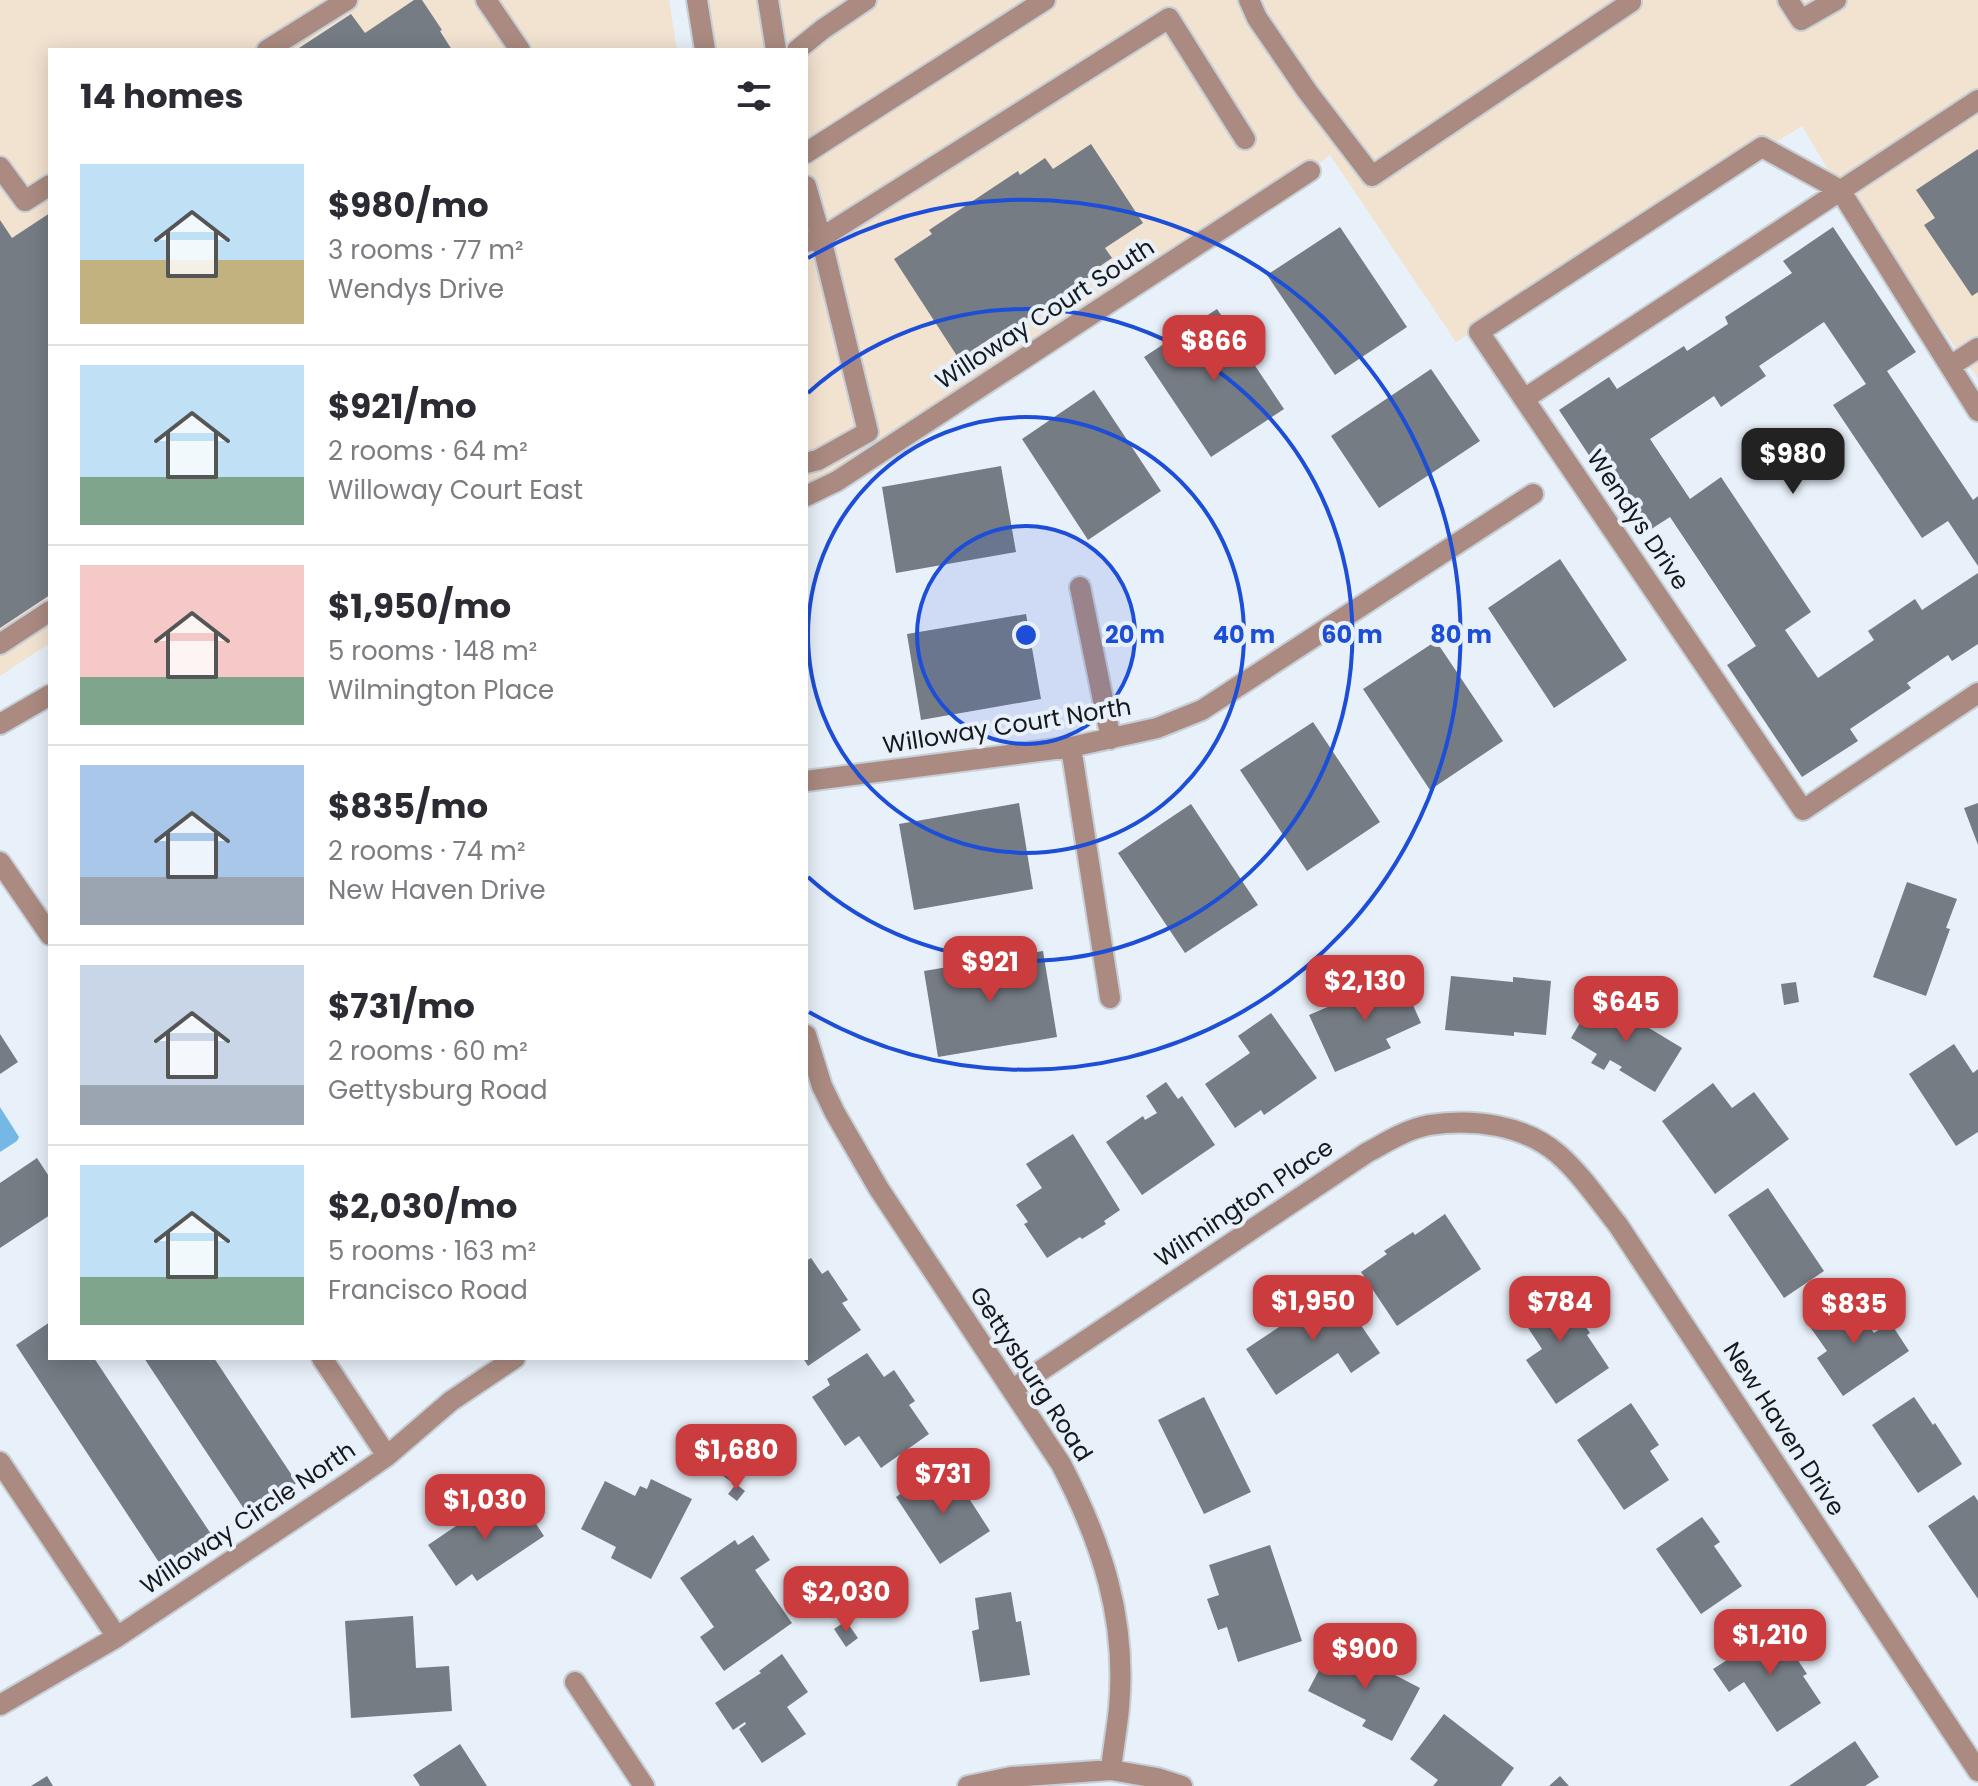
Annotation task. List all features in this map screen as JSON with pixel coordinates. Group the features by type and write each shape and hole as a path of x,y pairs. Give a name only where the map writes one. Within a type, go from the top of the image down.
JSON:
{"street":[{"path":"270,48 347,0"},
{"path":"486,0 519,48"},
{"path":"697,0 705,48"},
{"path":"768,0 776,48"},
{"path":"799,48 866,0"},
{"path":"808,152 1045,0"},
{"path":"1249,0 1257,18 1307,91 1372,176 1631,2"},
{"path":"1788,0 1801,20 1836,0"},
{"path":"813,240 1169,18 1245,139"},
{"path":"1524,399 1978,100"},
{"name":"Wendys Drive","path":"1840,190 1762,147 1479,332 1803,810 1978,693"},
{"path":"0,167 25,201 48,186"},
{"name":"Willoway Court South","path":"808,495 837,481 1310,171"},
{"path":"1840,190 1978,411"},
{"path":"808,201 813,240 868,432 808,462"},
{"path":"1950,366 1978,348"},
{"name":"Willoway Court North","path":"808,781 1071,747 1157,728 1202,710 1533,494"},
{"path":"1080,587 1111,739"},
{"path":"0,644 48,612"},
{"path":"0,724 48,696"},
{"path":"1071,747 1110,998"},
{"path":"0,862 48,932"},
{"name":"Gettysburg Road","path":"808,1041 822,1086 879,1189 1013,1389 1061,1464 1081,1502 1109,1581 1117,1624 1119,1707 1111,1770"},
{"name":"Wilmington Place","path":"1013,1389 1368,1152 1400,1134 1429,1125 1473,1123 1511,1129 1526,1135"},
{"name":"New Haven Drive","path":"1526,1135 1557,1153 1584,1181 1618,1225 1978,1771"},
{"path":"323,1360 387,1456"},
{"name":"Willoway Circle North","path":"0,1705 117,1637 387,1456 451,1401 512,1360"},
{"path":"0,1462 117,1637"},
{"path":"575,1682 644,1786"},
{"path":"968,1786 1011,1777 1111,1770 1182,1786"}],"shaded area":[{"path":"0,0 669,0 677,48 48,48 48,644 0,676"},
{"path":"697,0 1978,0 1978,378 1840,190 1802,126 1456,342 1330,155 1310,171 808,495 808,48 705,48"}],"water":[{"path":"0,1107 19,1137 0,1152"}],"building":[{"path":"414,0 422,0 451,48 299,48 351,14 365,33"},
{"path":"1091,144 1143,223 1105,248 1112,258 1087,275 1089,277 999,337 997,334 959,359 894,259 932,234 929,230 1018,171 1020,175 1045,158 1053,169"},
{"path":"1978,149 1978,292 1972,296 1924,225 1935,218 1916,190"},
{"path":"48,214 48,596 0,628 0,220 12,238"},
{"path":"1340,227 1407,327 1335,375 1267,275"},
{"path":"1833,227 1916,352 1887,371 1973,500 1978,496 1978,566 1948,521 1922,538 1833,405 1866,384 1824,322 1759,366 1766,376 1721,407 1714,396 1650,439 1690,499 1721,477 1811,612 1785,630 1818,678 1874,640 1868,631 1915,599 1922,610 1978,573 1978,644 1952,661 1948,655 1907,683 1911,688 1850,729 1858,741 1802,777 1727,665 1756,646 1670,517 1642,535 1559,410 1609,377 1617,389 1684,346 1687,351 1728,324 1725,317 1792,273 1783,261"},
{"path":"1217,309 1284,409 1211,457 1144,357"},
{"path":"1431,369 1480,441 1379,508 1331,436"},
{"path":"1094,390 1161,491 1088,540 1022,439"},
{"path":"1001,466 1016,552 896,573 882,487"},
{"path":"1560,559 1627,660 1554,708 1488,608"},
{"path":"1026,614 1041,699 921,720 907,634"},
{"path":"1436,641 1503,741 1430,790 1363,689"},
{"path":"1313,722 1380,822 1307,871 1240,770"},
{"path":"1019,803 1033,889 914,910 899,824"},
{"path":"1978,803 1978,845 1964,808"},
{"path":"1191,804 1258,905 1185,953 1118,853"},
{"path":"1907,882 1957,899 1946,928 1950,929 1926,996 1873,977"},
{"path":"1043,951 1057,1037 938,1057 924,971"},
{"path":"1400,976 1421,1023 1386,1039 1391,1048 1335,1072 1309,1015"},
{"path":"1451,976 1513,982 1513,977 1551,981 1546,1035 1514,1032 1514,1036 1445,1030"},
{"path":"1796,982 1799,1002 1784,1005 1781,984"},
{"path":"1596,996 1682,1048 1655,1092 1619,1070 1622,1067 1610,1060 1604,1070 1591,1063 1597,1054 1571,1038"},
{"path":"1271,1013 1317,1078 1264,1115 1261,1110 1235,1128 1205,1084 1250,1053 1238,1036"},
{"path":"0,1034 18,1062 0,1074"},
{"path":"1954,1044 1973,1073 1978,1069 1978,1132 1956,1146 1909,1074"},
{"path":"1166,1082 1178,1099 1182,1096 1215,1145 1142,1195 1106,1142 1143,1116 1145,1120 1157,1113 1146,1096"},
{"path":"1713,1083 1732,1108 1754,1092 1789,1139 1715,1194 1662,1121"},
{"path":"1073,1134 1120,1210 1104,1221 1106,1224 1047,1258 1024,1224 1028,1222 1016,1205 1042,1188 1026,1164"},
{"path":"37,1158 48,1175 48,1216 0,1248 0,1183"},
{"path":"1768,1188 1824,1271 1784,1298 1728,1215"},
{"path":"1445,1214 1481,1269 1397,1326 1361,1272 1387,1254 1384,1251"},
{"path":"811,1258 822,1274 828,1270 848,1300 842,1303 861,1330 808,1366 804,1360 808,1360 808,1260"},
{"path":"1555,1281 1609,1368 1556,1404 1526,1360 1542,1349 1515,1308"},
{"path":"1336,1289 1380,1353 1351,1373 1338,1353 1276,1395 1246,1349"},
{"path":"1849,1296 1874,1333 1890,1322 1909,1351 1843,1396 1817,1358 1827,1351 1808,1324"},
{"path":"48,1323 48,1360 95,1360 213,1537 164,1570 16,1345"},
{"path":"867,1353 884,1377 894,1370 915,1401 909,1405 929,1434 881,1468 859,1436 845,1446 812,1397 830,1385 827,1379"},
{"path":"145,1360 215,1360 297,1483 248,1515"},
{"path":"1204,1397 1251,1492 1204,1514 1158,1420"},
{"path":"1914,1397 1962,1464 1918,1493 1872,1425"},
{"path":"1631,1403 1659,1445 1650,1451 1669,1480 1624,1510 1577,1440"},
{"path":"729,1455 742,1463 730,1481 718,1472"},
{"path":"938,1468 954,1491 961,1486 990,1531 940,1564 896,1497"},
{"path":"651,1479 692,1499 651,1579 611,1558 616,1547 581,1529 605,1481 635,1496 640,1486 647,1489"},
{"path":"736,1484 745,1491 737,1501 728,1494"},
{"path":"1974,1495 1978,1501 1978,1599 1928,1526"},
{"path":"521,1501 544,1536 477,1581 472,1574 456,1586 428,1545 490,1503 499,1516"},
{"path":"1702,1517 1720,1542 1714,1546 1742,1586 1701,1614 1656,1549"},
{"path":"753,1535 770,1560 755,1570 792,1623 724,1671 700,1637 714,1627 680,1578 735,1540 738,1545"},
{"path":"1270,1545 1302,1641 1238,1662 1227,1627 1218,1630 1207,1599 1219,1595 1209,1565"},
{"path":"1011,1592 1016,1622 1021,1621 1030,1675 980,1682 972,1631 979,1629 975,1598"},
{"path":"413,1616 416,1668 449,1666 452,1711 351,1718 345,1621"},
{"path":"846,1621 858,1638 846,1647 834,1629"},
{"path":"1773,1622 1807,1674 1803,1676 1821,1703 1777,1732 1744,1682 1729,1692 1713,1669 1727,1660 1724,1655"},
{"path":"1333,1643 1420,1688 1392,1741 1362,1726 1366,1720 1308,1691"},
{"path":"782,1654 808,1692 787,1707 806,1734 762,1763 739,1729 745,1722 733,1730 715,1703 761,1673 759,1671"},
{"path":"1444,1714 1514,1768 1501,1786 1433,1786 1438,1780 1410,1759"},
{"path":"1855,1741 1879,1777 1865,1786 1789,1786"},
{"path":"460,1744 487,1786 420,1786 413,1775"},
{"path":"47,1776 53,1786 31,1786"},
{"path":"1560,1776 1569,1786 1549,1786"}]}
